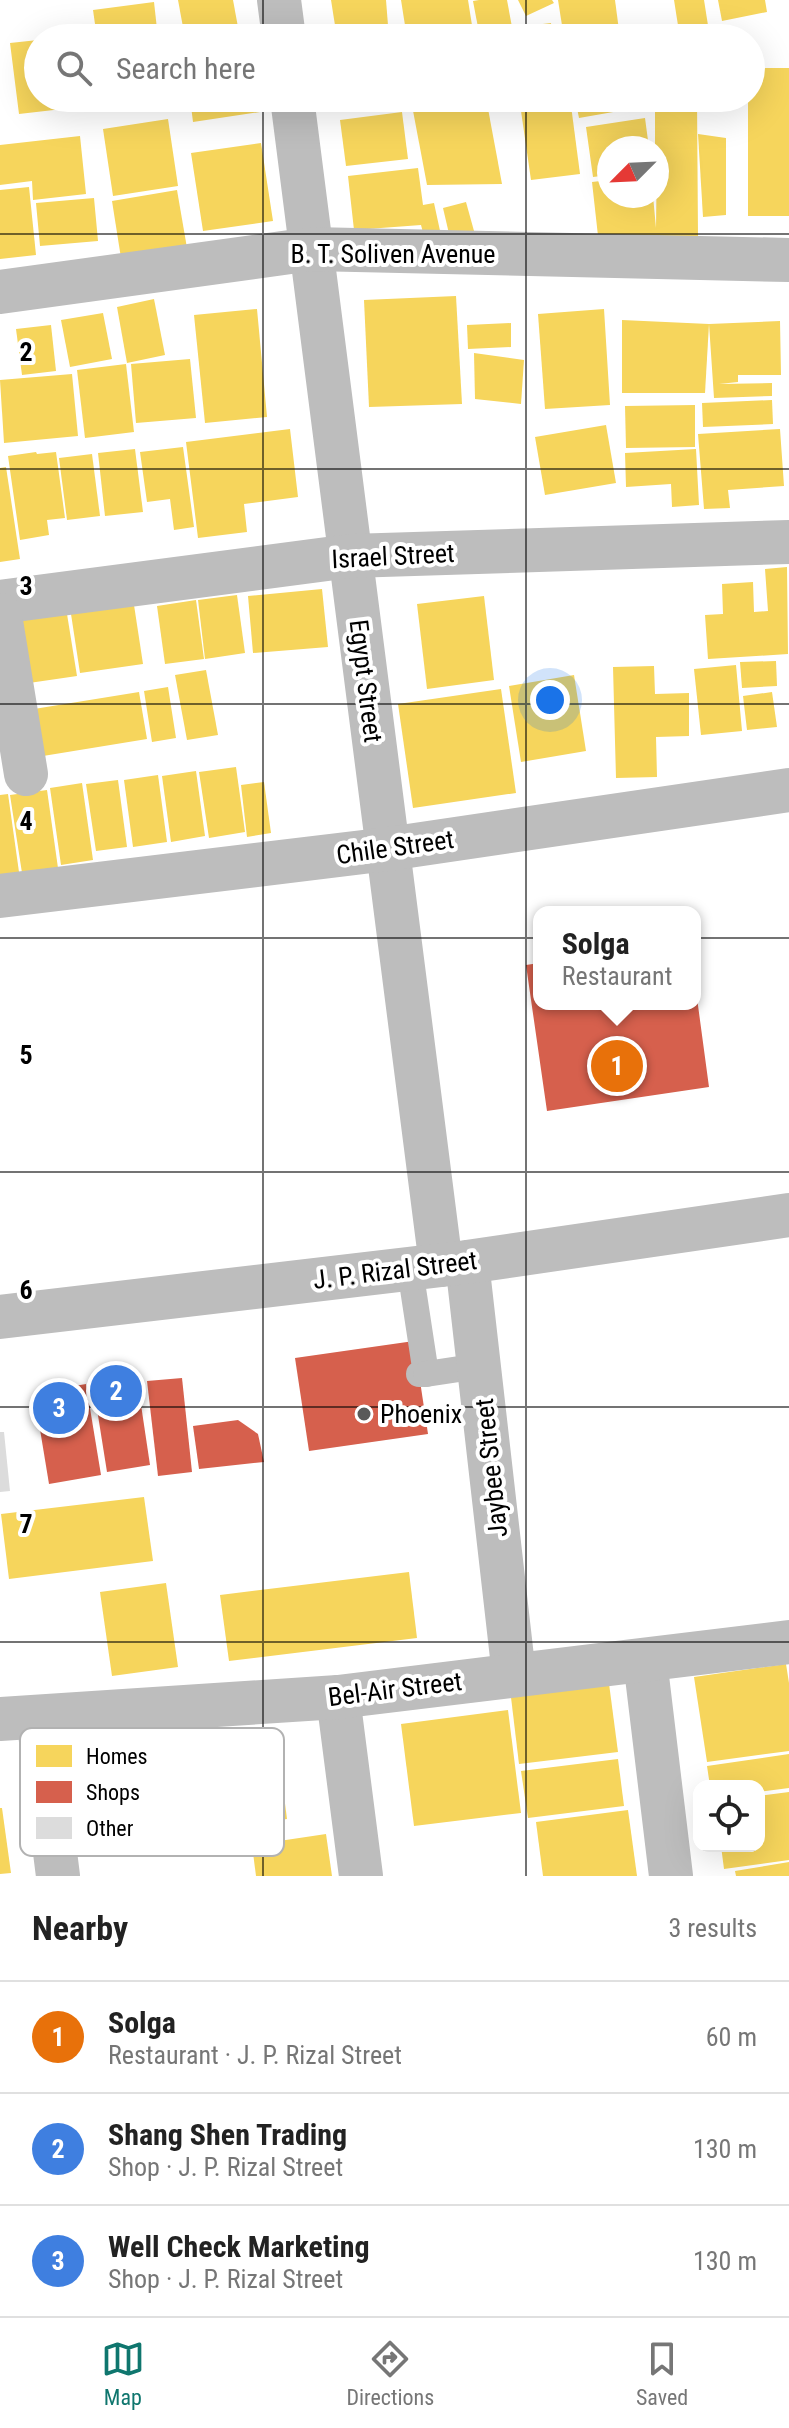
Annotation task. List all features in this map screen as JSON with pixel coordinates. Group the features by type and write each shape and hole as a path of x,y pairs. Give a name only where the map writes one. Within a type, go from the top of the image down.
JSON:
{"street":[{"path":"279,0 282,24"},
{"name":"Egypt Street","path":"294,112 439,1265"},
{"name":"B. T. Soliven Avenue","path":"0,292 312,249 789,260"},
{"name":"Israel Street","path":"0,602 350,556 789,542"},
{"path":"0,615 26,774"},
{"name":"Chile Street","path":"0,896 388,849 789,790"},
{"name":"J. P. Rizal Street","path":"0,1317 439,1265 789,1215"},
{"name":"Jaybee Street","path":"439,1265 479,1366 514,1675"},
{"name":"Bel-Air Street","path":"19,1718 338,1697 789,1642"},
{"path":"645,1660 671,1876"},
{"path":"338,1697 361,1876"},
{"path":"53,1856 58,1876"}],"lane":[{"path":"439,1265 422,1374 479,1366"}],"building: Homes":[{"path":"178,0 233,0 237,24 182,24"},
{"path":"331,0 386,0 388,24 335,24"},
{"path":"401,0 468,0 472,24 405,24"},
{"path":"507,0 511,24 477,24 473,1"},
{"path":"518,0 552,0 554,3 526,16"},
{"path":"558,0 615,0 618,24 562,24"},
{"path":"674,0 704,0 708,24 678,24"},
{"path":"718,0 765,0 767,12 722,21"},
{"path":"154,2 156,24 95,24 93,10"},
{"path":"24,42 24,112 36,112 19,114 10,43"},
{"path":"765,68 789,68 789,216 748,216 748,112 765,112"},
{"path":"192,112 260,112 193,122"},
{"path":"402,112 408,159 346,166 340,120"},
{"path":"413,112 489,112 502,184 427,185"},
{"path":"521,112 572,112 580,174 531,180"},
{"path":"578,112 613,112 579,118"},
{"path":"655,112 697,112 698,237 598,236 592,182 597,181 597,208 654,208 656,228 656,208 669,208 669,136 655,136"},
{"path":"645,118 647,136 597,136 597,176 593,177 586,127"},
{"path":"168,119 178,186 113,196 103,129"},
{"path":"698,134 726,138 726,215 703,217"},
{"path":"80,136 86,194 33,200 32,181 0,185 0,145"},
{"path":"261,143 273,221 203,231 191,153"},
{"path":"418,168 423,205 434,203 442,240 426,244 421,225 354,230 348,176"},
{"path":"29,187 36,255 0,259 0,190"},
{"path":"177,190 187,248 121,258 112,201"},
{"path":"94,198 98,241 40,246 36,203"},
{"path":"466,202 474,231 450,238 443,208"},
{"path":"456,296 462,404 369,407 364,300"},
{"path":"154,299 165,355 127,363 117,307"},
{"path":"257,309 267,417 205,423 194,315"},
{"path":"604,309 610,405 545,409 538,314"},
{"path":"103,313 112,359 70,367 61,320"},
{"path":"622,320 709,324 705,393 622,393"},
{"path":"780,321 781,375 738,375 738,382 719,384 772,383 772,396 714,398 709,324"},
{"path":"511,323 511,347 468,349 467,325"},
{"path":"51,325 56,371 22,375 16,329"},
{"path":"474,353 524,360 521,404 475,399"},
{"path":"190,359 196,418 136,423 131,364"},
{"path":"126,364 134,432 85,438 77,370"},
{"path":"72,374 78,436 4,443 0,380"},
{"path":"772,400 773,424 703,427 702,403"},
{"path":"695,405 695,447 626,448 625,406"},
{"path":"606,425 616,483 545,495 535,437"},
{"path":"290,429 298,497 244,504 247,532 198,538 186,442"},
{"path":"780,429 784,486 728,490 730,508 704,509 698,434"},
{"path":"183,447 194,527 174,530 170,499 147,502 140,452"},
{"path":"135,449 143,512 105,516 98,453"},
{"path":"696,449 699,505 672,507 671,484 626,487 625,453"},
{"path":"56,452 65,518 47,520 49,535 20,540 8,456"},
{"path":"92,454 100,516 67,520 59,458"},
{"path":"6,467 20,559 0,562 0,468"},
{"path":"787,567 788,654 708,659 705,615 723,614 722,584 753,582 754,612 768,611 765,569"},
{"path":"322,589 328,647 253,653 248,596"},
{"path":"237,595 245,653 205,659 198,600"},
{"path":"484,596 494,680 427,689 417,604"},
{"path":"196,600 204,659 165,664 157,606"},
{"path":"134,605 143,664 80,673 71,614"},
{"path":"67,614 77,676 29,683 21,620"},
{"path":"776,661 777,686 742,688 740,662"},
{"path":"736,665 742,731 701,735 694,669"},
{"path":"654,666 655,694 689,693 689,736 656,737 657,777 616,778 613,667"},
{"path":"206,670 218,735 187,740 175,675"},
{"path":"574,675 586,751 521,762 509,686"},
{"path":"168,687 176,738 152,742 144,691"},
{"path":"501,689 516,793 413,808 398,704"},
{"path":"139,692 147,739 43,756 34,709"},
{"path":"772,692 777,727 747,730 743,696"},
{"path":"236,767 245,832 209,838 199,772"},
{"path":"196,771 205,836 171,842 162,776"},
{"path":"158,775 167,842 133,847 124,780"},
{"path":"118,780 127,847 96,851 86,784"},
{"path":"264,782 271,833 247,837 241,785"},
{"path":"82,783 93,860 61,865 50,788"},
{"path":"47,790 58,868 22,873 10,795"},
{"path":"8,794 19,872 0,875 0,795"},
{"path":"144,1497 153,1561 9,1579 1,1514"},
{"path":"409,1572 417,1638 229,1661 220,1595"},
{"path":"166,1583 178,1667 112,1676 100,1592"},
{"path":"786,1664 789,1751 707,1762 694,1677"},
{"path":"608,1676 618,1752 519,1764 510,1689"},
{"path":"508,1710 521,1813 414,1826 401,1724"},
{"path":"789,1754 789,1788 765,1791 765,1780 709,1780 707,1766"},
{"path":"618,1759 624,1806 528,1818 521,1771"},
{"path":"789,1792 789,1860 724,1869 722,1852 765,1852 765,1795"},
{"path":"0,1808 11,1873 0,1874"},
{"path":"628,1810 637,1876 543,1876 536,1822"},
{"path":"326,1834 332,1876 256,1876 253,1856 284,1856 284,1840"},
{"path":"789,1862 789,1876 736,1876 735,1871"}],"building: Shops":[{"path":"533,964 533,1010 699,1010 709,1087 547,1111 526,965"},
{"name":"Phoenix","path":"414,1341 428,1434 309,1451 295,1358"},
{"path":"137,1378 150,1465 107,1472 93,1384"},
{"path":"182,1378 192,1472 158,1476 147,1381"},
{"path":"86,1384 101,1475 49,1484 34,1393"},
{"path":"238,1420 258,1434 264,1462 199,1469 193,1426"}],"building: Other":[{"path":"0,1432 4,1432 10,1491 0,1492"}],"place":[{"name":"Solga","path":"617,1066"},
{"name":"Shang Shen Trading","path":"116,1391"},
{"name":"Well Check Marketing","path":"59,1408"},
{"name":"Phoenix","path":"364,1414"}]}
